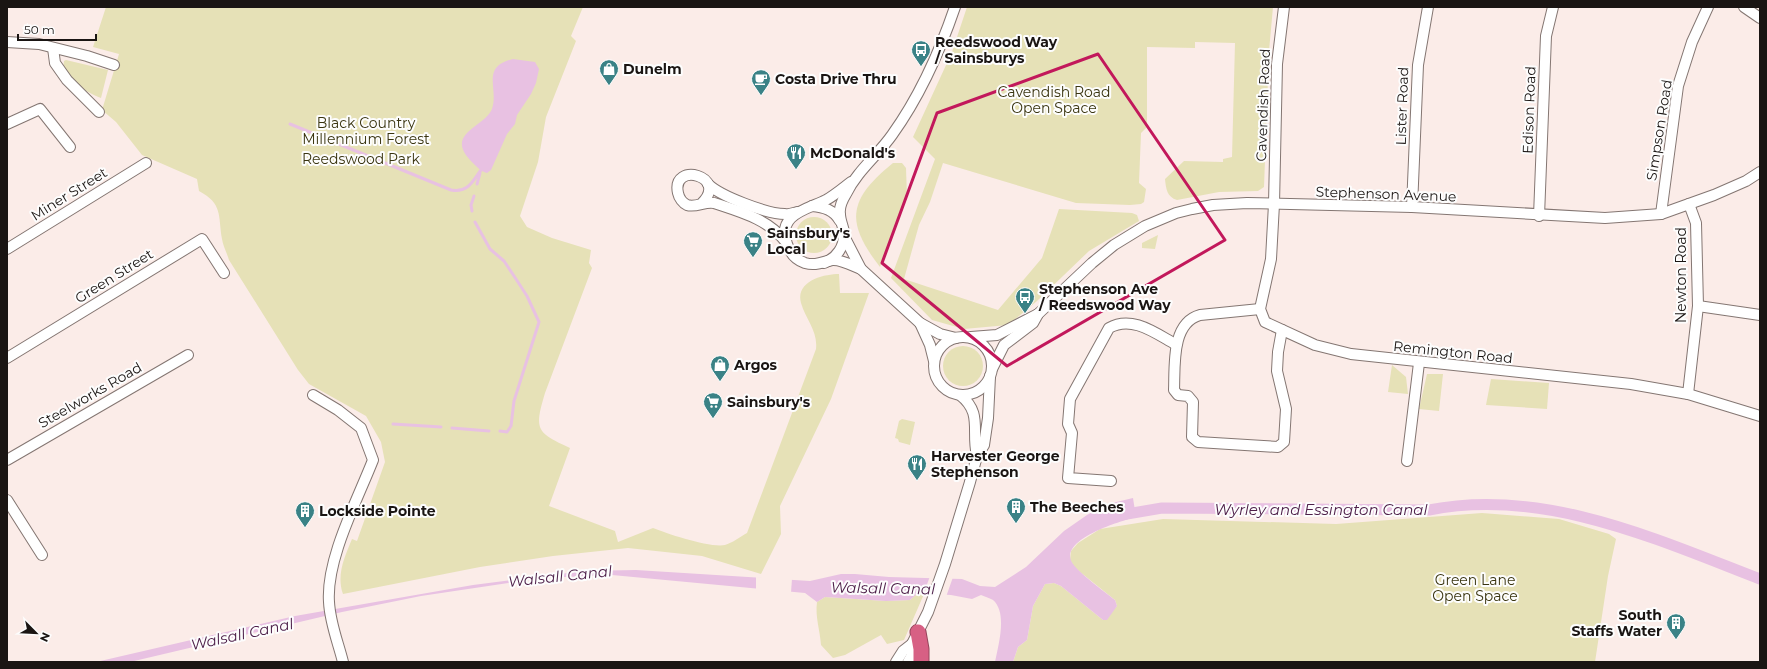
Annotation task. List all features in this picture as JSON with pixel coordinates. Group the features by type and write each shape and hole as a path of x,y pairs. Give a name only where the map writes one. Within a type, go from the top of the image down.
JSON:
{"highway":[{"path":"915,638 921,649 921,662"}],"street":[{"path":"920,323 930,345 934,361 936,380 950,393 969,395 978,391 985,384 991,372 991,359 987,350 981,343 972,339 940,334 920,323 865,273 844,236 840,214 841,206 853,181 892,135 910,106 931,68 955,7"},
{"name":"Cavendish Road","path":"1274,204 1277,64 1284,7"},
{"name":"Lister Road","path":"1412,207 1418,65 1428,7"},
{"name":"Edison Road","path":"1539,216 1546,36 1553,7"},
{"name":"Simpson Road","path":"1661,214 1678,86 1692,42 1708,7"},
{"path":"1744,7 1760,18"},
{"path":"7,42 39,44 114,65"},
{"path":"53,48 55,63 67,80 99,112"},
{"path":"7,124 40,109 70,147"},
{"name":"Miner Street","path":"7,249 146,163"},
{"name":"Stephenson Avenue","path":"960,337 997,335 1038,314 1102,254 1124,238 1145,226 1176,213 1213,205 1274,204 1412,207 1539,216 1605,218 1661,214 1733,187 1760,172"},
{"path":"853,181 826,199 812,206 797,212 784,214 771,212 723,195 708,184 701,176 691,174 682,179 677,188 679,198 683,202 692,206 702,203 714,203 760,220 778,232 796,258 804,263 824,263 834,260 865,273"},
{"path":"702,203 708,194 708,184"},
{"path":"1274,204 1271,259 1260,309 1193,317 1186,323 1175,344 1174,390 1178,395 1188,396 1193,402 1192,437 1198,442 1278,447 1284,442 1286,417 1277,371 1278,352 1282,330"},
{"name":"Newton Road","path":"1688,394 1698,306 1696,223 1690,204"},
{"path":"812,206 822,207 831,211 842,224"},
{"path":"786,242 785,232 788,223 797,212"},
{"path":"824,263 835,256 840,249 844,236"},
{"name":"Green Street","path":"7,358 202,239 224,273"},
{"path":"1698,306 1760,315"},
{"name":"Remington Road","path":"1260,309 1265,322 1315,344 1351,354 1419,363 1630,384 1688,394 1760,416"},
{"name":"Stephenson Avenue","path":"976,456 984,445 987,434 991,372 1004,345 1033,323 1038,314"},
{"path":"1111,480 1068,478 1072,433 1068,424 1070,399 1109,328 1118,323 1137,324 1175,344"},
{"path":"934,361 937,352 943,344 960,337"},
{"name":"Steelworks Road","path":"7,460 188,355"},
{"path":"1407,460 1419,363"},
{"path":"313,395 360,428 373,460 333,564 329,584 329,602 332,623 343,662"},
{"name":"Stephenson Avenue","path":"908,662 912,655 915,638 930,607 945,564 970,482 976,456 974,444 974,414 967,401 960,395"},
{"path":"7,500 42,555"},
{"name":"Stephenson Avenue","path":"896,662 903,651 915,638"}],"highlighted area":[{"path":"1098,54 1225,240 1007,366 882,263 937,113"}],"green space":[{"name":"Black Country Millennium Forest","path":"106,7 583,7 571,36 576,41 546,117 538,162 520,216 527,227 552,238 591,250 589,263 592,268 545,393 539,415 539,422 544,433 550,438 570,448 549,506 615,531 618,542 653,528 689,540 718,545 728,544 747,533 816,349 815,337 801,303 800,295 802,289 806,284 819,277 839,274 840,293 869,293 831,399 780,506 781,534 761,574 702,556 628,548 553,556 480,567 343,594 340,580 344,559 352,539 357,541 385,462 381,442 366,416 309,384 298,370 229,260 223,242 218,211 212,201 199,191 197,179 142,155 116,122 102,110 119,54 93,47"},
{"name":"Cavendish Road Open Space","path":"967,7 1273,7 1269,51 1264,187 1258,191 1219,192 1177,200 1169,195 1165,179 1184,161 1223,162 1223,159 1232,157 1235,43 1195,42 1195,48 1147,47 1147,127 1141,133 1139,183 1146,189 1144,202 1141,204 1130,205 1076,203 943,163 930,202 919,225 904,279 998,310 1042,258 1059,209 1132,213 1137,215 1139,221 1089,251 1037,301 1008,325 964,329 932,320 891,278 935,159 913,137 952,52"},
{"path":"66,60 108,70 101,98 83,89 71,79 66,73 64,67 64,61"},
{"path":"893,163 902,163 906,168 907,197 880,267 868,251 861,236 857,223 856,211 867,188"},
{"path":"818,217 827,222 831,228 831,242 827,248 818,253 810,253 801,248 797,242 796,231 801,222 807,218"},
{"path":"1158,235 1155,249 1142,248 1142,243"},
{"path":"967,346 974,349 980,355 983,366 982,374 974,383 967,386 959,386 952,383 944,374 943,362 946,355 955,347"},
{"path":"1392,365 1406,377 1408,394 1388,392"},
{"path":"1427,374 1443,374 1439,411 1419,409"},
{"path":"1491,379 1549,383 1547,409 1486,405"},
{"path":"902,419 915,422 910,445 899,442 898,439 895,438 899,421"},
{"name":"Green Lane Open Space","path":"1482,513 1559,519 1609,534 1616,539 1608,576 1595,662 1013,662 1018,647 1027,640 1033,606 1045,584 1054,583 1061,586 1103,620 1117,606 1115,600 1075,568 1070,560 1071,551 1078,543 1100,529 1163,519 1336,524"},
{"path":"918,593 924,594 904,640 887,644 881,635 845,655 833,658 821,645 817,618 817,602 825,597 886,601 910,600"}],"water":[{"path":"513,59 535,62 539,69 536,83 531,94 517,115 515,124 507,134 491,170 487,173 480,170 470,160 463,151 462,143 464,137 469,131 482,121 492,109 494,101 493,79 497,67"},
{"name":"Walsall Canal","path":"1133,498 1136,517 1092,533 1074,547 1070,555 1076,568 1115,600 1117,606 1107,620 1103,620 1061,586 1054,583 1045,584 1033,606 1027,640 1018,647 1013,662 995,662 1001,630 1000,613 998,606 993,600 981,595 972,599 951,595 918,593 910,600 886,601 825,597 817,602 805,593 612,575 542,578 421,596 342,612 130,662 96,662 295,616 473,585 583,571 636,570 810,581 841,574 855,574 889,577 962,579 980,586 995,587 1026,567 1064,531 1087,515 1108,504"}],"pier":[{"path":"930,576 953,577 946,597 923,596"},
{"path":"756,577 792,578 791,593 756,590"}],"waterway":[{"path":"290,124 451,190 462,190 466,188 481,170"},
{"path":"477,184 480,173"},
{"path":"472,211 471,205 474,196"},
{"path":"475,222 490,249 504,261 527,296 539,322 514,401 511,426 507,432 500,431"},
{"path":"393,424 441,427"},
{"path":"452,428 489,431"},
{"name":"Wyrley and Essington Canal","path":"1121,515 1162,508 1429,510 1472,505 1514,505 1556,511 1598,521 1680,548 1760,579"}],"place":[{"name":"Reedswood Way / Sainsburys","path":"921,67"},
{"name":"Dunelm","path":"609,86"},
{"name":"Costa Drive Thru","path":"761,96"},
{"name":"McDonald's","path":"796,170"},
{"name":"Sainsbury's Local","path":"753,258"},
{"name":"Stephenson Ave / Reedswood Way","path":"1025,314"},
{"name":"Argos","path":"720,382"},
{"name":"Sainsbury's","path":"713,419"},
{"name":"Harvester George Stephenson","path":"917,481"},
{"name":"The Beeches","path":"1016,524"},
{"name":"Lockside Pointe","path":"305,528"},
{"name":"South Staffs Water","path":"1676,640"}],"park label":[{"name":"Reedswood Park","path":"361,159"}]}
